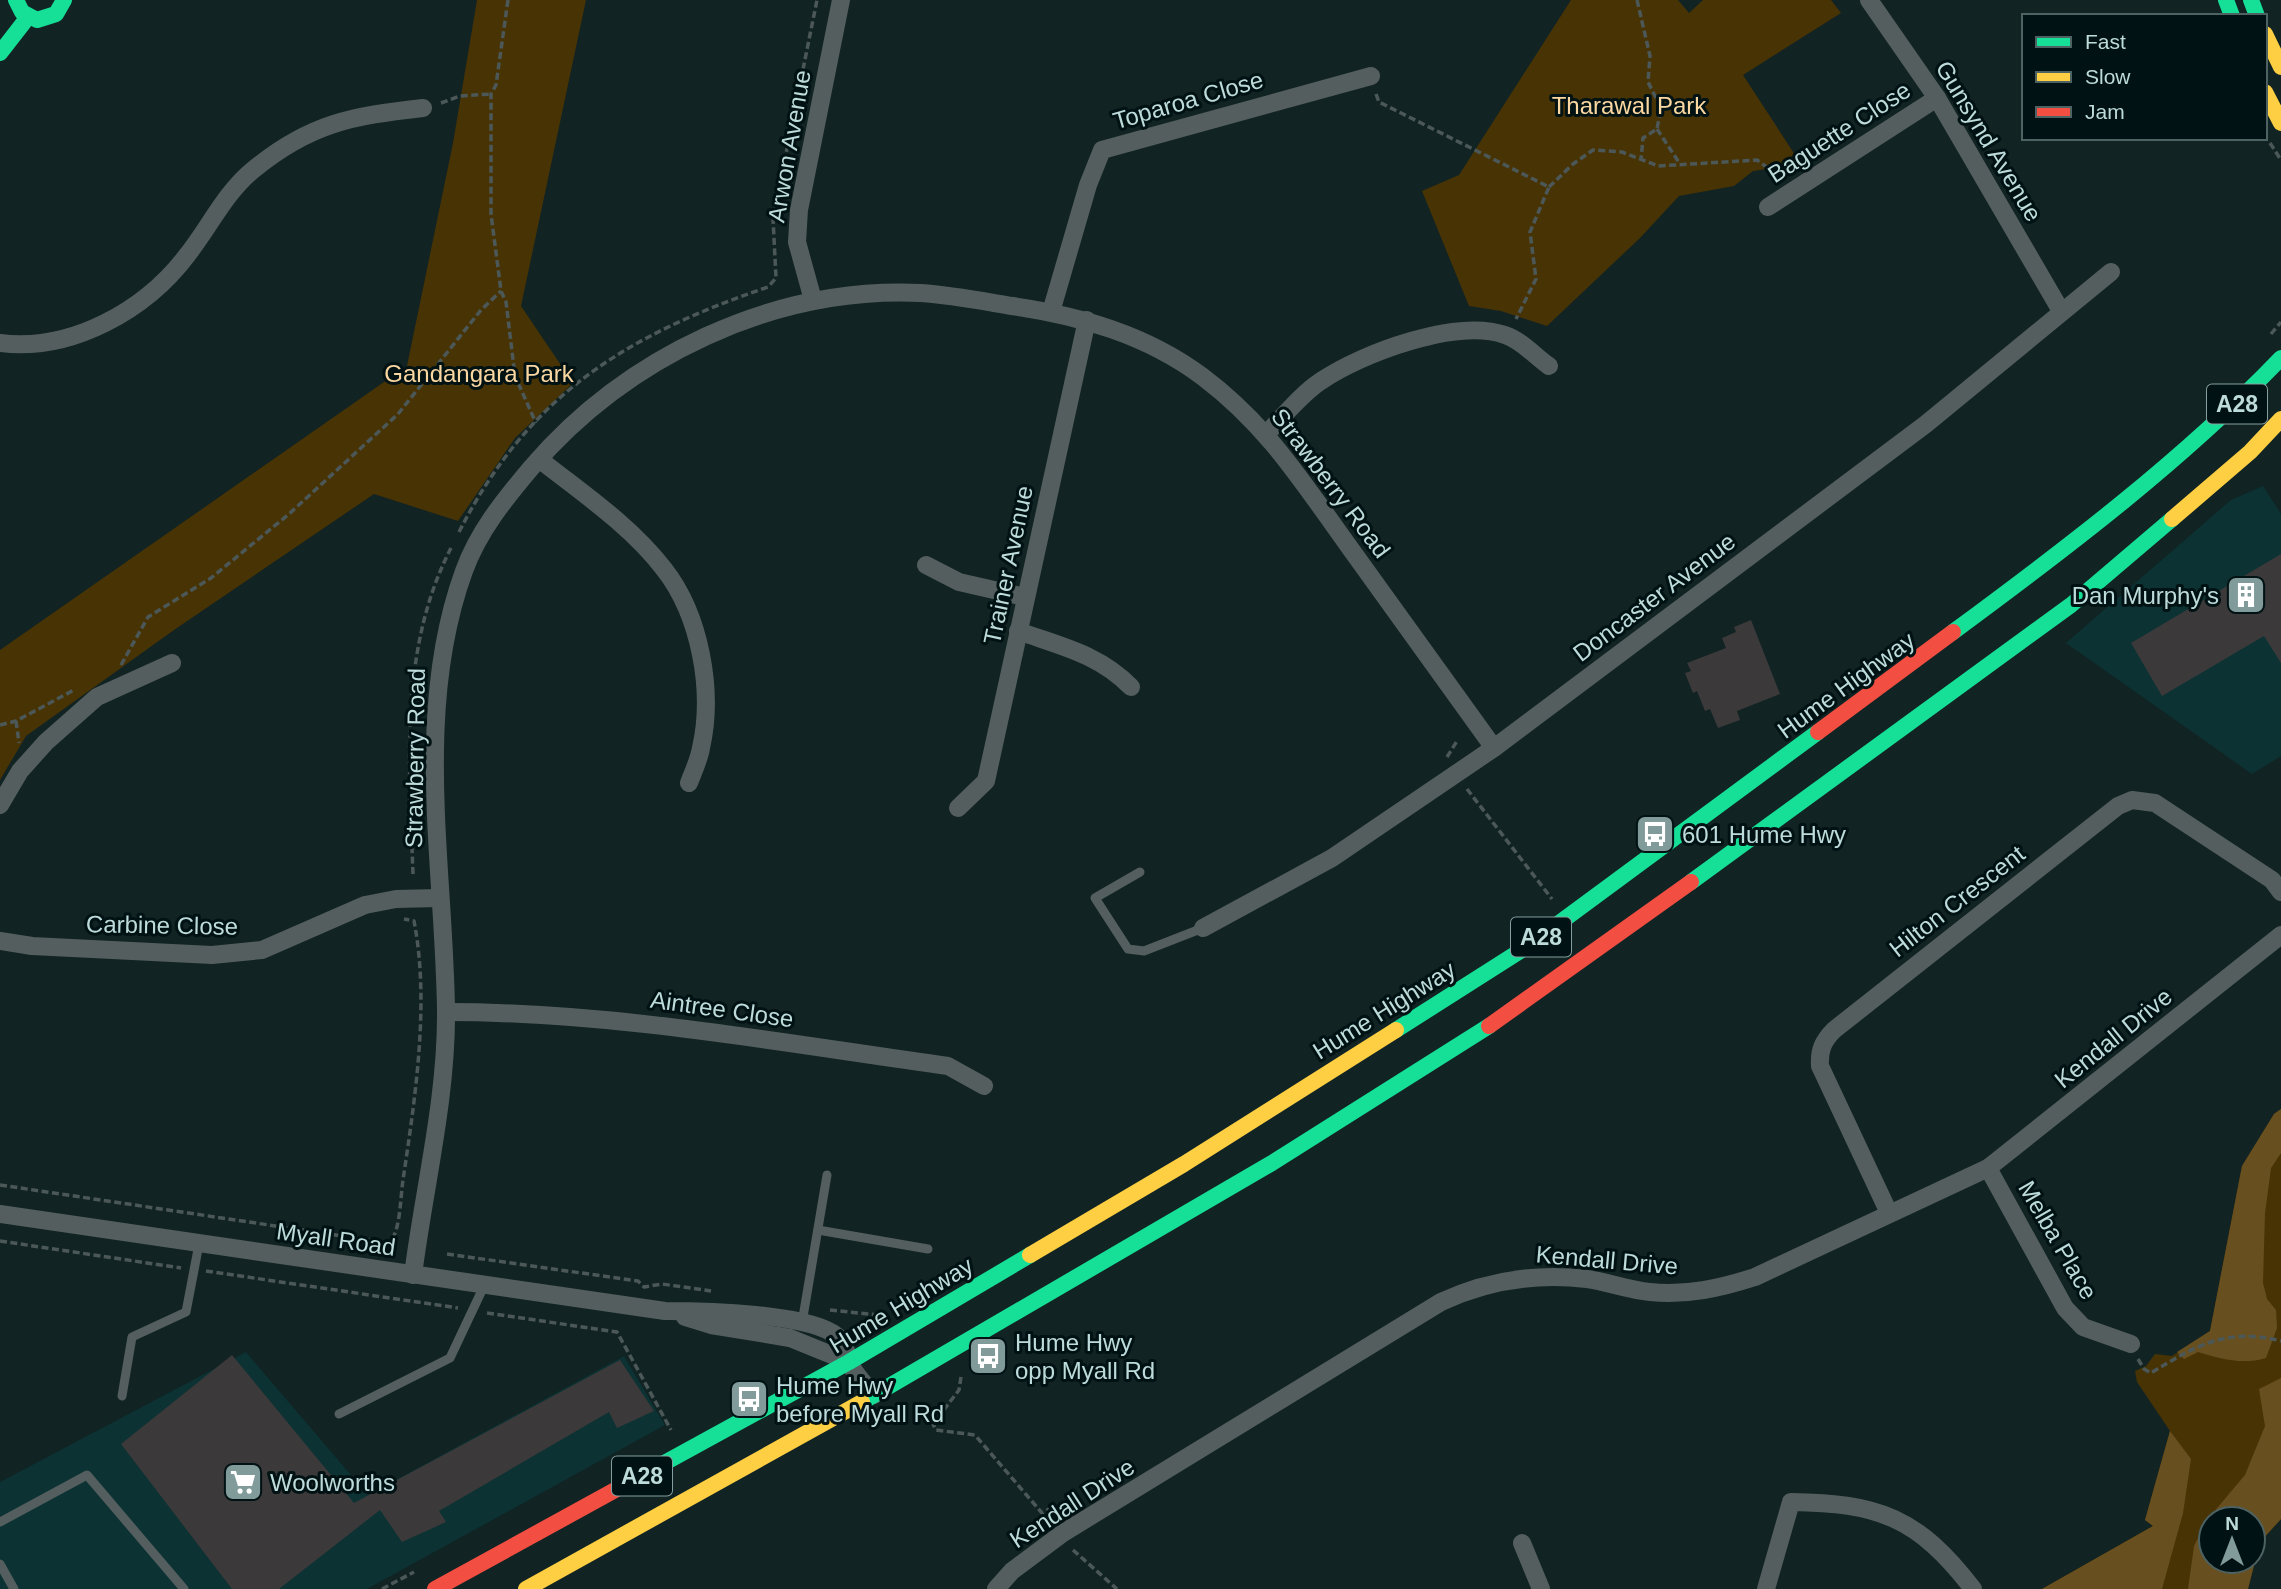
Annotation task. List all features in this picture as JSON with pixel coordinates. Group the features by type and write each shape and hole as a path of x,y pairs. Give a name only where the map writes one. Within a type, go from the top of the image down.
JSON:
{"main road":[{"path":"16,0 27,17 37,20 50,18 60,10 64,0"},
{"path":"0,52 27,17"},
{"path":"2267,38 2281,68"},
{"path":"2267,96 2281,123"},
{"name":"Hume Highway","path":"435,1589 849,1363 1184,1164 1528,946 2051,560 2237,404 2281,358"},
{"name":"A28","path":"526,1589 874,1395 1272,1163 1507,1014 1818,792 2071,605 2250,452 2281,419"}],"street":[{"name":"Arwon Avenue","path":"813,300 797,242 799,210 841,0"},
{"name":"Gunsynd Avenue","path":"1869,0 1937,98 2061,311"},
{"name":"Toparoa Close","path":"1051,312 1087,185 1102,150 1371,75"},
{"name":"Baguette Close","path":"1768,207 1937,98"},
{"path":"0,343 44,342 76,334 141,303 165,282 188,255 227,197 251,172 289,144 331,122 423,108"},
{"name":"Doncaster Avenue","path":"1203,928 1332,858 1494,748 1926,424 2111,272"},
{"name":"Strawberry Road","path":"413,1275 443,1064 446,1012 439,898 436,710 441,653 465,568 483,531 570,424 599,400 683,348 745,320 813,300 874,294 922,293 1051,312 1087,320 1136,338 1170,355 1209,382 1267,433 1494,748"},
{"name":"Trainer Avenue","path":"958,808 986,781 1087,320"},
{"path":"1267,433 1320,382 1360,359 1449,331 1481,330 1508,336 1549,366"},
{"path":"539,459 618,521 643,545 665,570 682,600 695,635 705,690 701,748 689,783"},
{"path":"926,565 960,582 1025,597"},
{"path":"1018,631 1096,659 1114,670 1131,687"},
{"path":"0,805 20,771 46,742 97,697 172,663"},
{"name":"Hilton Crescent","path":"1889,1213 1820,1066 1819,1053 1834,1030 2118,806 2132,800 2155,803 2272,880 2281,892"},
{"name":"Carbine Close","path":"0,941 87,949 212,955 236,953 262,950 365,905 396,899 439,898"},
{"name":"Kendall Drive","path":"996,1589 1012,1571 1063,1534 1441,1302 1469,1289 1500,1280 1532,1277 1587,1279 1649,1292 1722,1287 1755,1277 1988,1168 2281,935"},
{"name":"Aintree Close","path":"446,1012 515,1012 635,1022 948,1066 984,1086"},
{"name":"Melba Place","path":"1988,1168 2065,1308 2083,1327 2131,1345"},
{"name":"Myall Road","path":"0,1214 665,1311 804,1314 846,1345 849,1363 874,1395"},
{"name":"Myall Road","path":"665,1311 711,1325 790,1338 849,1363"},
{"path":"1766,1589 1791,1502 1842,1502 1869,1508 1894,1518 1940,1550 1973,1589"},
{"path":"1522,1543 1541,1589"}],"lane":[{"path":"1140,872 1095,898 1128,949 1144,951 1203,928"},
{"path":"804,1314 827,1175"},
{"path":"818,1230 928,1249"},
{"path":"122,1396 132,1337 186,1312 199,1244"},
{"path":"340,1414 450,1358 484,1286"},
{"path":"0,1522 87,1475 184,1589"},
{"path":"0,1564 14,1589"}],"path":[{"path":"508,0 496,85 491,94 491,214 515,376 536,423 574,384 635,343 714,305 768,287 776,278 773,218 776,196 817,0"},
{"path":"1637,0 1650,57 1648,82 1661,108 1657,129 1680,164"},
{"path":"1371,75 1378,102 1549,187"},
{"path":"423,108 460,96 491,94"},
{"path":"1641,160 1643,138 1657,129"},
{"path":"2267,139 2281,160"},
{"path":"1508,336 1536,279 1530,232 1549,187 1573,164 1593,150 1622,152 1658,166 1757,160 1794,190"},
{"path":"120,666 149,618 211,578 289,514 398,414 481,310 501,291"},
{"path":"2263,342 2281,323"},
{"path":"0,725 16,720 85,684"},
{"path":"1441,763 1457,741"},
{"path":"1460,793 1468,789 1553,900 1542,908"},
{"path":"0,1185 390,1243 396,1235 418,1046 418,942 414,922"},
{"path":"0,1241 617,1332 672,1433"},
{"path":"447,1254 638,1280 644,1287 662,1284 714,1292"},
{"path":"804,1314 883,1315"},
{"path":"2131,1345 2144,1369 2151,1373 2199,1345 2220,1339 2258,1336 2281,1341"},
{"path":"961,1377 960,1390 933,1424 936,1430 975,1435 1042,1513 1049,1509"},
{"path":"1073,1550 1117,1589"}],"shaded area":[{"path":"2263,486 2281,514 2281,756 2252,774 2066,643 2231,500"},
{"path":"2281,1109 2281,1153 2271,1168 2265,1213 2263,1283 2267,1299 2276,1310 2277,1328 2266,1358 2240,1361 2198,1352 2184,1359 2177,1352 2210,1331 2242,1166 2274,1114"},
{"path":"246,1352 368,1495 624,1356 665,1425 367,1589 0,1589 0,1482"},
{"path":"2281,1378 2281,1519 2267,1534 2267,1505 2220,1505 2245,1475 2265,1426 2259,1389"},
{"path":"2170,1431 2191,1459 2183,1513 2162,1589 2042,1589 2153,1526 2145,1520"},
{"path":"2197,1540 2197,1575 2252,1575 2248,1589 2188,1589"}],"green space":[{"name":"Gandangara Park","path":"477,0 586,0 521,306 573,383 515,438 458,521 374,494 174,630 26,736 0,780 0,650 407,366 453,143"},
{"name":"Tharawal Park","path":"1571,0 1678,0 1689,13 1703,0 1831,0 1841,13 1743,75 1797,158 1782,167 1753,171 1734,186 1679,196 1640,238 1547,326 1501,311 1469,306 1422,191 1459,175"},
{"path":"2281,1109 2281,1519 2267,1534 2267,1505 2197,1505 2197,1575 2252,1575 2248,1589 2042,1589 2153,1526 2145,1520 2170,1431 2137,1382 2135,1371 2146,1366 2155,1354 2172,1356 2210,1331 2242,1166 2274,1114"}],"building":[{"name":"Dan Murphy's","path":"2281,554 2281,663 2264,636 2162,696 2131,643"},
{"path":"1751,620 1780,694 1737,711 1740,720 1718,728 1710,709 1705,711 1697,691 1693,693 1685,673 1691,671 1687,663 1726,648 1722,638 1736,632 1734,627"},
{"name":"Woolworths","path":"232,1355 354,1503 620,1360 654,1411 617,1428 609,1412 439,1511 446,1522 402,1542 380,1510 279,1589 232,1589 121,1444"}],"traffic: fast":[{"path":"16,0 22,12 37,20 56,14 64,0"},
{"path":"2226,0 2231,14"},
{"path":"2251,0 2256,14"},
{"path":"0,53 28,17"},
{"path":"1953,632 2123,502 2204,432 2281,358"},
{"path":"1691,882 2071,605 2172,519"},
{"path":"1396,1030 1528,946 1818,732"},
{"path":"862,1402 1272,1163 1489,1026"},
{"path":"657,1467 849,1362 1030,1255"}],"traffic: slow":[{"path":"2267,38 2281,67"},
{"path":"2267,96 2281,123"},
{"path":"2172,519 2250,452 2281,419"},
{"path":"1030,1255 1184,1164 1396,1030"},
{"path":"526,1589 862,1402"}],"traffic: jam":[{"path":"1818,732 1953,632"},
{"path":"1489,1026 1691,882"},
{"path":"435,1589 657,1467"}],"place":[{"name":"Dan Murphy's","path":"2246,595"},
{"name":"601 Hume Hwy","path":"1655,834"},
{"name":"Hume Hwy opp Myall Rd","path":"988,1356"},
{"name":"Hume Hwy before Myall Rd","path":"749,1399"},
{"name":"Woolworths","path":"243,1482"}]}
